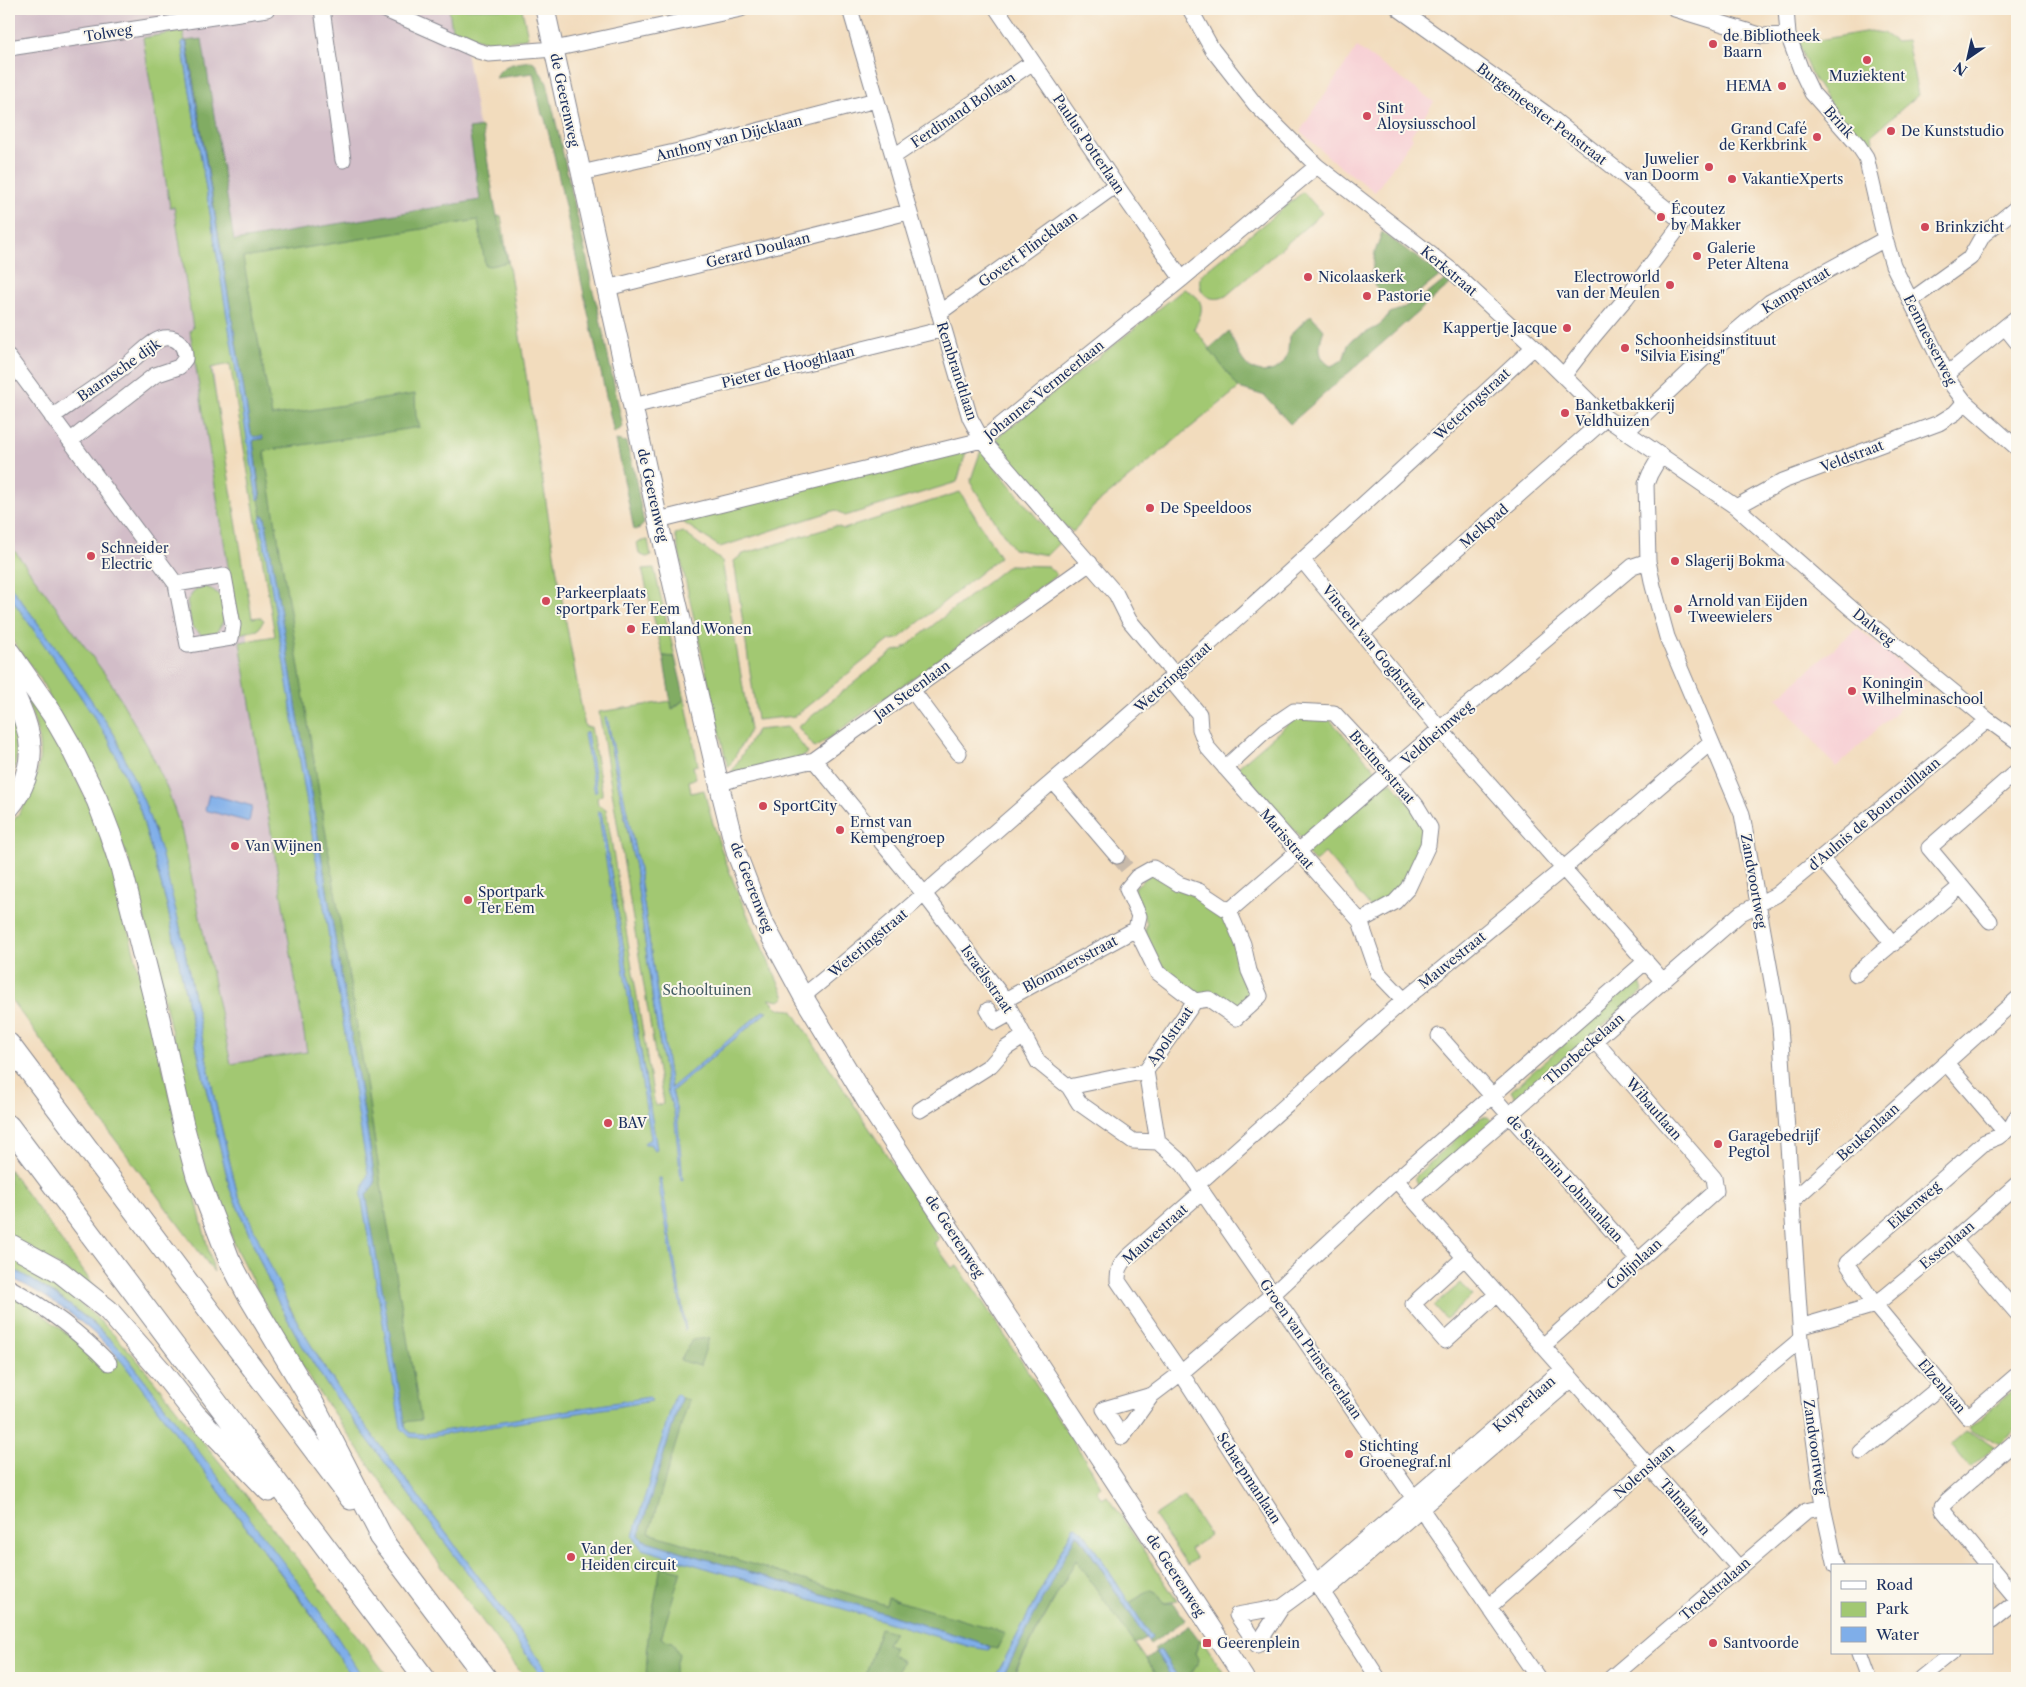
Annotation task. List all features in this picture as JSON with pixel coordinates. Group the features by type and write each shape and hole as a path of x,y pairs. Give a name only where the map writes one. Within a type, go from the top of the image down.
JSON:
{"highway":[{"path":"9,652 53,715 98,800 121,867 197,1176 230,1259 251,1301 314,1405 387,1547"},
{"path":"9,683 23,714 30,746 27,774 15,800 9,807"},
{"path":"9,1044 486,1678"},
{"path":"9,1126 424,1678"},
{"path":"9,1244 60,1272 108,1310 162,1372 195,1414 335,1560"}],"main road":[{"name":"de Geerenweg","path":"545,9 658,520 719,784 736,852 762,920 803,996 955,1238 1244,1678"}],"street":[{"name":"Tolweg","path":"9,48 267,9"},
{"path":"322,9 343,160"},
{"path":"383,9 478,52 489,54 554,49 738,9"},
{"name":"Rembrandtlaan","path":"850,9 970,418 982,440 1116,594 1129,620 1173,677"},
{"name":"Paulus Potterlaan","path":"997,9 1182,279"},
{"name":"Kerkstraat","path":"1190,9 1212,48 1255,104 1317,166 1451,270 1564,375 1606,418 1736,507"},
{"name":"Burgemeester Penstraat","path":"1399,9 1545,113 1683,222 1626,298 1564,375"},
{"path":"1675,9 1763,36 1788,35"},
{"name":"Brink","path":"1786,9 1788,35 1812,93 1858,144 1866,157 1884,240"},
{"name":"Ferdinand Bollaan","path":"893,157 1033,62"},
{"name":"Anthony van Dijcklaan","path":"581,173 692,148 876,100"},
{"name":"Johannes Vermeerlaan","path":"658,520 982,440 1182,279 1317,166"},
{"name":"Govert Flincklaan","path":"939,313 1116,185"},
{"path":"1910,301 1970,258 1983,235 2016,208"},
{"name":"Gerard Doulaan","path":"607,288 908,212"},
{"name":"Eemnesserweg","path":"1884,240 1893,265 1952,385 1965,402 2017,448"},
{"name":"Kampstraat","path":"1626,431 1702,360 1770,302 1884,240"},
{"path":"1946,374 2011,322 2017,342"},
{"name":"Pieter de Hooghlaan","path":"633,406 944,329"},
{"name":"Baarnsche dijk","path":"52,417 157,341 171,338 177,340 182,345 185,359 179,367 155,375 70,441"},
{"name":"Weteringstraat","path":"803,996 925,895 1173,677 1303,561 1534,347"},
{"path":"9,358 176,584 188,645 231,638 232,625 224,576 176,584"},
{"name":"Veldstraat","path":"1736,507 1783,481 1939,423 1955,413 1965,402"},
{"name":"Melkpad","path":"1362,633 1606,418"},
{"name":"Zandvoortweg","path":"1661,455 1646,484 1648,561 1667,637 1742,814 1780,1026 1800,1333 1823,1507 1836,1564"},
{"name":"Dalweg","path":"1736,507 1853,610 1988,720 2017,741"},
{"name":"Vincent van Goghstraat","path":"1303,561 1440,729 1662,980"},
{"name":"Veldheimweg","path":"1229,911 1633,566 1648,561"},
{"name":"Jan Steenlaan","path":"719,784 814,760 1090,563"},
{"name":"Marisstraat","path":"1173,677 1199,714 1200,729 1207,747 1360,921 1378,973 1404,1000"},
{"path":"912,690 959,753"},
{"name":"Breitnerstraat","path":"1225,768 1266,730 1294,711 1334,713 1390,773 1416,805 1430,828 1428,845 1408,888 1395,902 1360,921"},
{"name":"d'Aulnis de Bourouilllaan","path":"1758,904 1776,895 1988,720"},
{"name":"Mauvestraat","path":"1118,1281 1120,1264 1404,1000 1564,868 1711,742"},
{"name":"Israëlsstraat","path":"814,760 925,895 1008,1006 1038,1062 1069,1087 1079,1103 1133,1141 1158,1142"},
{"path":"1990,921 1929,848 2017,771"},
{"path":"1053,781 1117,856"},
{"path":"1820,858 1893,944"},
{"path":"1153,868 1179,884 1199,891 1229,911 1243,944 1249,971 1260,996 1236,1018 1209,999 1195,1001 1157,972 1136,929 1139,916 1127,889 1132,872 1153,868"},
{"path":"1856,974 1961,886"},
{"name":"Thorbeckelaan","path":"1413,1199 1662,980 1741,913 1758,904"},
{"name":"Blommersstraat","path":"1005,1039 991,1016 1136,929"},
{"name":"Thorbeckelaan","path":"1181,1373 1273,1294 1396,1180 1646,961"},
{"name":"Beukenlaan","path":"1790,1202 2017,999"},
{"name":"Apolstraat","path":"1069,1087 1146,1071 1195,1001"},
{"path":"1439,1036 1492,1096"},
{"path":"920,1110 991,1065 1006,1048 1023,1037"},
{"name":"Wibautlaan","path":"1594,1040 1714,1178"},
{"path":"1946,1063 2005,1132"},
{"name":"Apolstraat","path":"1146,1071 1158,1142"},
{"name":"de Savornin Lohmanlaan","path":"1492,1096 1638,1260"},
{"name":"Eikenweg","path":"1875,1305 1847,1263 1985,1142 1998,1138 2011,1127 2017,1116"},
{"path":"1158,1142 1183,1164 1200,1188"},
{"name":"Colijnlaan","path":"1543,1346 1716,1191 1714,1178"},
{"name":"Talmalaan","path":"1396,1180 1739,1568"},
{"name":"Essenlaan","path":"1875,1305 1954,1240 2017,1184"},
{"name":"Groen van Prinstererlaan","path":"1200,1188 1538,1678"},
{"path":"1954,1240 2017,1313"},
{"path":"1464,1258 1413,1304 1445,1341 1497,1294"},
{"name":"Schaepmanlaan","path":"1118,1281 1181,1373 1378,1678"},
{"path":"9,1287 37,1302 61,1319 86,1339 109,1363"},
{"path":"1800,1333 1875,1305"},
{"name":"Elzenlaan","path":"1875,1305 1968,1418 2017,1375"},
{"name":"Nolenslaan","path":"1490,1606 1800,1333"},
{"path":"1152,1395 1181,1373"},
{"name":"Kuyperlaan","path":"1320,1588 1567,1374"},
{"path":"1861,1452 1941,1386"},
{"path":"1987,1564 1942,1507 1947,1500 2017,1440"},
{"name":"Troelstralaan","path":"1611,1678 1806,1511 1823,1507"},
{"path":"1994,1572 2017,1600 1994,1619"},
{"path":"1282,1607 1320,1588"},
{"path":"1859,1654 1868,1678"},
{"path":"1920,1678 1951,1654"}],"shaded area":[{"path":"9,9 459,9 493,210 199,254 239,583 321,1075 224,1091 155,796 9,569"},
{"name":"Sint Aloysiusschool","path":"1357,47 1434,102 1411,135 1413,138 1375,192 1332,160 1300,131"},
{"name":"Koningin Wilhelminaschool","path":"1857,628 1926,684 1836,767 1777,698"}],"green space":[{"path":"449,9 522,9 528,37 508,42 490,42 462,34 452,30"},
{"name":"Sportpark Ter Eem","path":"183,31 185,41 182,43 218,261 501,216 557,572 585,727 591,727 602,791 602,795 597,798 598,805 606,809 655,1106 663,1104 662,1096 599,712 671,701 673,709 685,699 698,765 693,766 696,778 689,781 691,793 704,790 719,844 729,870 785,997 780,1001 769,999 779,1009 792,1010 924,1212 939,1239 934,1243 952,1268 957,1266 977,1293 1092,1470 1101,1487 1096,1491 1102,1499 1107,1496 1177,1601 1164,1603 1156,1592 1151,1590 1129,1603 1083,1531 1074,1526 995,1678 552,1678 344,1397 305,1336 280,1289 237,1192 215,1101 179,923 154,829 114,734 54,645 9,584 9,543 110,681 148,747 167,788 182,832 231,1064 307,1052 240,642 275,636 230,364 211,368 252,618 260,617 264,620 258,630 239,634 190,331 193,328 174,207 170,207 143,38","holes":["606,717 638,864 671,1089 763,1011 768,1011 672,1091 675,1102 667,1087 654,1009 635,867 612,756","599,812 601,812 650,1106"]},
{"path":"1870,31 1883,33 1896,42 1907,41 1918,95 1875,132 1872,136 1874,146 1865,147 1824,95 1808,67 1797,36 1818,40"},
{"path":"202,39 234,241 480,200 469,129 482,127 495,207 508,262 490,266 485,265 478,220 243,258 272,416 415,394 416,416 420,427 264,451 384,1203 421,1420 403,1422 366,1195 375,1183 372,1161 265,518 262,516 259,499 261,498 253,442 254,440 263,439 262,436 254,437 251,434 187,42 185,41"},
{"path":"534,62 547,83 588,264 623,427 614,433 554,155 544,115 542,115 533,73 496,78 498,73 506,67 516,63"},
{"path":"1303,192 1322,213 1226,296 1214,298 1205,295 1200,287 1201,275"},
{"path":"1382,232 1441,275 1422,290 1399,302 1387,300 1371,278 1375,252"},
{"path":"1446,279 1451,283 1290,424 1265,396 1239,388 1209,349 1229,331 1240,356 1250,368 1263,372 1275,369 1280,366 1287,355 1289,336 1311,315 1324,330 1320,350 1323,359 1331,366 1343,360 1348,345 1352,340 1379,326 1390,313 1401,309 1430,292"},
{"path":"1184,289 1196,296 1201,305 1200,316 1194,328 1239,388 1093,507 1073,532 1057,520 993,441"},
{"path":"616,440 626,442 634,471 644,524 634,530"},
{"path":"968,446 957,482 845,516 836,510 720,547 681,521"},
{"path":"981,450 1046,529 1062,540 1047,555 1013,549 970,482"},
{"path":"960,492 1000,557 898,639 890,640 795,716 757,720 734,561 743,554 836,526 844,529"},
{"path":"683,532 722,561 750,730 729,767 675,534"},
{"path":"648,540 651,556 646,557 639,554 637,542"},
{"path":"1009,565 1048,566 1057,575 815,748 798,727 894,651 903,649"},
{"path":"654,568 675,657 663,656 642,569"},
{"path":"205,587 219,595 224,609 224,620 216,633 202,635 192,627 187,601 195,590"},
{"path":"9,595 109,740 140,810 167,905 200,1063 230,1189 275,1296 300,1342 327,1385 479,1588 543,1678 525,1678 418,1535 316,1388 275,1323 237,1251 204,1163 195,1133 152,947 128,857 41,680 9,636"},
{"path":"663,656 675,657 685,699 672,709"},
{"path":"9,668 48,720 106,840 214,1272 9,997 9,825 24,805 36,775 39,743 32,713"},
{"path":"9,706 17,737 17,756 9,787"},
{"path":"1295,718 1329,719 1379,774 1302,839 1238,767"},
{"path":"788,727 808,753 802,757 731,773 757,730"},
{"path":"1386,783 1393,783 1419,816 1425,835 1401,890 1372,909 1325,853 1315,862 1307,854 1308,849"},
{"path":"1152,873 1224,913 1255,993 1238,1010 1197,996 1164,973 1144,935 1147,923 1132,893 1135,887"},
{"path":"1640,982 1643,991 1518,1099 1515,1098 1511,1091 1631,985"},
{"path":"1482,1117 1488,1117 1493,1122 1419,1186 1415,1177"},
{"path":"9,1169 97,1290 9,1235"},
{"path":"9,1255 45,1277 76,1300 134,1356 316,1582 389,1678 363,1678 124,1353 92,1322 58,1296 9,1267"},
{"path":"1461,1283 1472,1296 1446,1319 1434,1306"},
{"path":"9,1292 23,1299 108,1366 119,1357 316,1621 352,1678 9,1678"},
{"path":"709,1338 700,1366 680,1360 692,1340"},
{"path":"2017,1387 2017,1428 1999,1443 1971,1432 1969,1428"},
{"path":"681,1398 689,1400 649,1533 886,1605 888,1598 1000,1631 1005,1633 997,1649 643,1540 639,1535"},
{"path":"1965,1432 1982,1438 1995,1447 1970,1468 1951,1444"},
{"path":"1184,1496 1210,1536 1190,1549 1196,1559 1187,1565 1154,1516"},
{"path":"1078,1534 1146,1638 1135,1644 1076,1560 1011,1678 1002,1678 1074,1536"},
{"path":"1076,1559 1159,1678 1012,1678"},
{"path":"661,1566 681,1571 661,1638 672,1642 679,1654 673,1678 646,1678 648,1636"},
{"path":"1151,1590 1156,1592 1164,1603 1174,1603 1185,1620 1150,1644 1148,1641 1152,1638 1129,1603"},
{"path":"1189,1626 1200,1641 1195,1653 1198,1659 1196,1666 1189,1675 1182,1678 1178,1678 1161,1651 1156,1652 1154,1649"},
{"path":"880,1628 894,1632 887,1644 894,1648 891,1655 903,1661 893,1678 887,1674 884,1678 865,1678"},
{"path":"1200,1641 1203,1641 1227,1678 1183,1678 1193,1672 1195,1653"},
{"path":"1156,1652 1172,1678 1159,1678 1146,1659"}],"water":[{"path":"183,41 186,42 251,434 254,437 262,436 263,438 253,442 260,499 257,499"},
{"path":"262,516 265,518 372,1161 375,1183 366,1195 406,1428 410,1433 424,1434 649,1397 652,1401 422,1438 410,1437 401,1428 361,1195 368,1174 260,519"},
{"path":"9,584 54,645 114,734 145,804 161,852 179,923 215,1101 237,1192 290,1309 344,1397 552,1678 543,1678 479,1588 327,1385 300,1342 275,1296 230,1189 200,1063 167,905 140,810 109,740 9,595"},
{"path":"605,717 607,717 638,864 671,1088 763,1011 768,1011 672,1091 677,1111 683,1181 681,1180 674,1112 668,1093 654,1009 635,867"},
{"path":"587,732 597,791 595,793 584,734"},
{"path":"209,794 252,806 249,822 205,810"},
{"path":"598,811 601,812 657,1149 654,1150 650,1144 644,1144 651,1139"},
{"path":"659,1178 661,1178 685,1331 660,1192"},
{"path":"9,1267 40,1285 70,1306 98,1328 124,1353 299,1583 334,1632 363,1678 352,1678 316,1620 123,1363 85,1325 41,1294 9,1277"},
{"path":"677,1394 681,1398 639,1535 643,1540 976,1641 990,1647 989,1650 971,1647 642,1549 633,1536 675,1395"},
{"path":"1074,1526 1083,1531 1152,1638 1148,1641 1079,1535 1076,1534 1002,1678 995,1678"},
{"path":"1159,1650 1178,1678 1172,1678 1156,1652"}],"tunnel":[{"path":"1117,856 1127,868"}],"place":[{"name":"de Bibliotheek Baarn","path":"1713,44"},
{"name":"Muziektent","path":"1867,60"},
{"name":"HEMA","path":"1782,86"},
{"name":"Sint Aloysiusschool","path":"1367,116"},
{"name":"De Kunststudio","path":"1891,131"},
{"name":"Grand Café de Kerkbrink","path":"1817,137"},
{"name":"Juwelier van Doorm","path":"1709,167"},
{"name":"VakantieXperts","path":"1732,179"},
{"name":"Écoutez by Makker","path":"1661,217"},
{"name":"Brinkzicht","path":"1925,227"},
{"name":"Galerie Peter Altena","path":"1697,256"},
{"name":"Nicolaaskerk","path":"1308,277"},
{"name":"Electroworld van der Meulen","path":"1670,285"},
{"name":"Pastorie","path":"1367,296"},
{"name":"Kappertje Jacque","path":"1567,328"},
{"name":"Schoonheidsinstituut \"Silvia Eising\"","path":"1625,348"},
{"name":"Banketbakkerij Veldhuizen","path":"1565,413"},
{"name":"De Speeldoos","path":"1150,508"},
{"name":"Schneider Electric","path":"91,556"},
{"name":"Slagerij Bokma","path":"1675,561"},
{"name":"Parkeerplaats sportpark Ter Eem","path":"546,601"},
{"name":"Arnold van Eijden Tweewielers","path":"1678,609"},
{"name":"Eemland Wonen","path":"631,629"},
{"name":"Koningin Wilhelminaschool","path":"1852,691"},
{"name":"SportCity","path":"763,806"},
{"name":"Ernst van Kempengroep","path":"840,830"},
{"name":"Van Wijnen","path":"235,846"},
{"name":"Sportpark Ter Eem","path":"468,900"},
{"name":"BAV","path":"608,1123"},
{"name":"Garagebedrijf Pegtol","path":"1718,1144"},
{"name":"Stichting Groenegraf.nl","path":"1349,1454"},
{"name":"Van der Heiden circuit","path":"571,1557"},
{"name":"Geerenplein","path":"1207,1643"},
{"name":"Santvoorde","path":"1713,1643"}],"park label":[{"name":"Schooltuinen","path":"707,990"}]}
